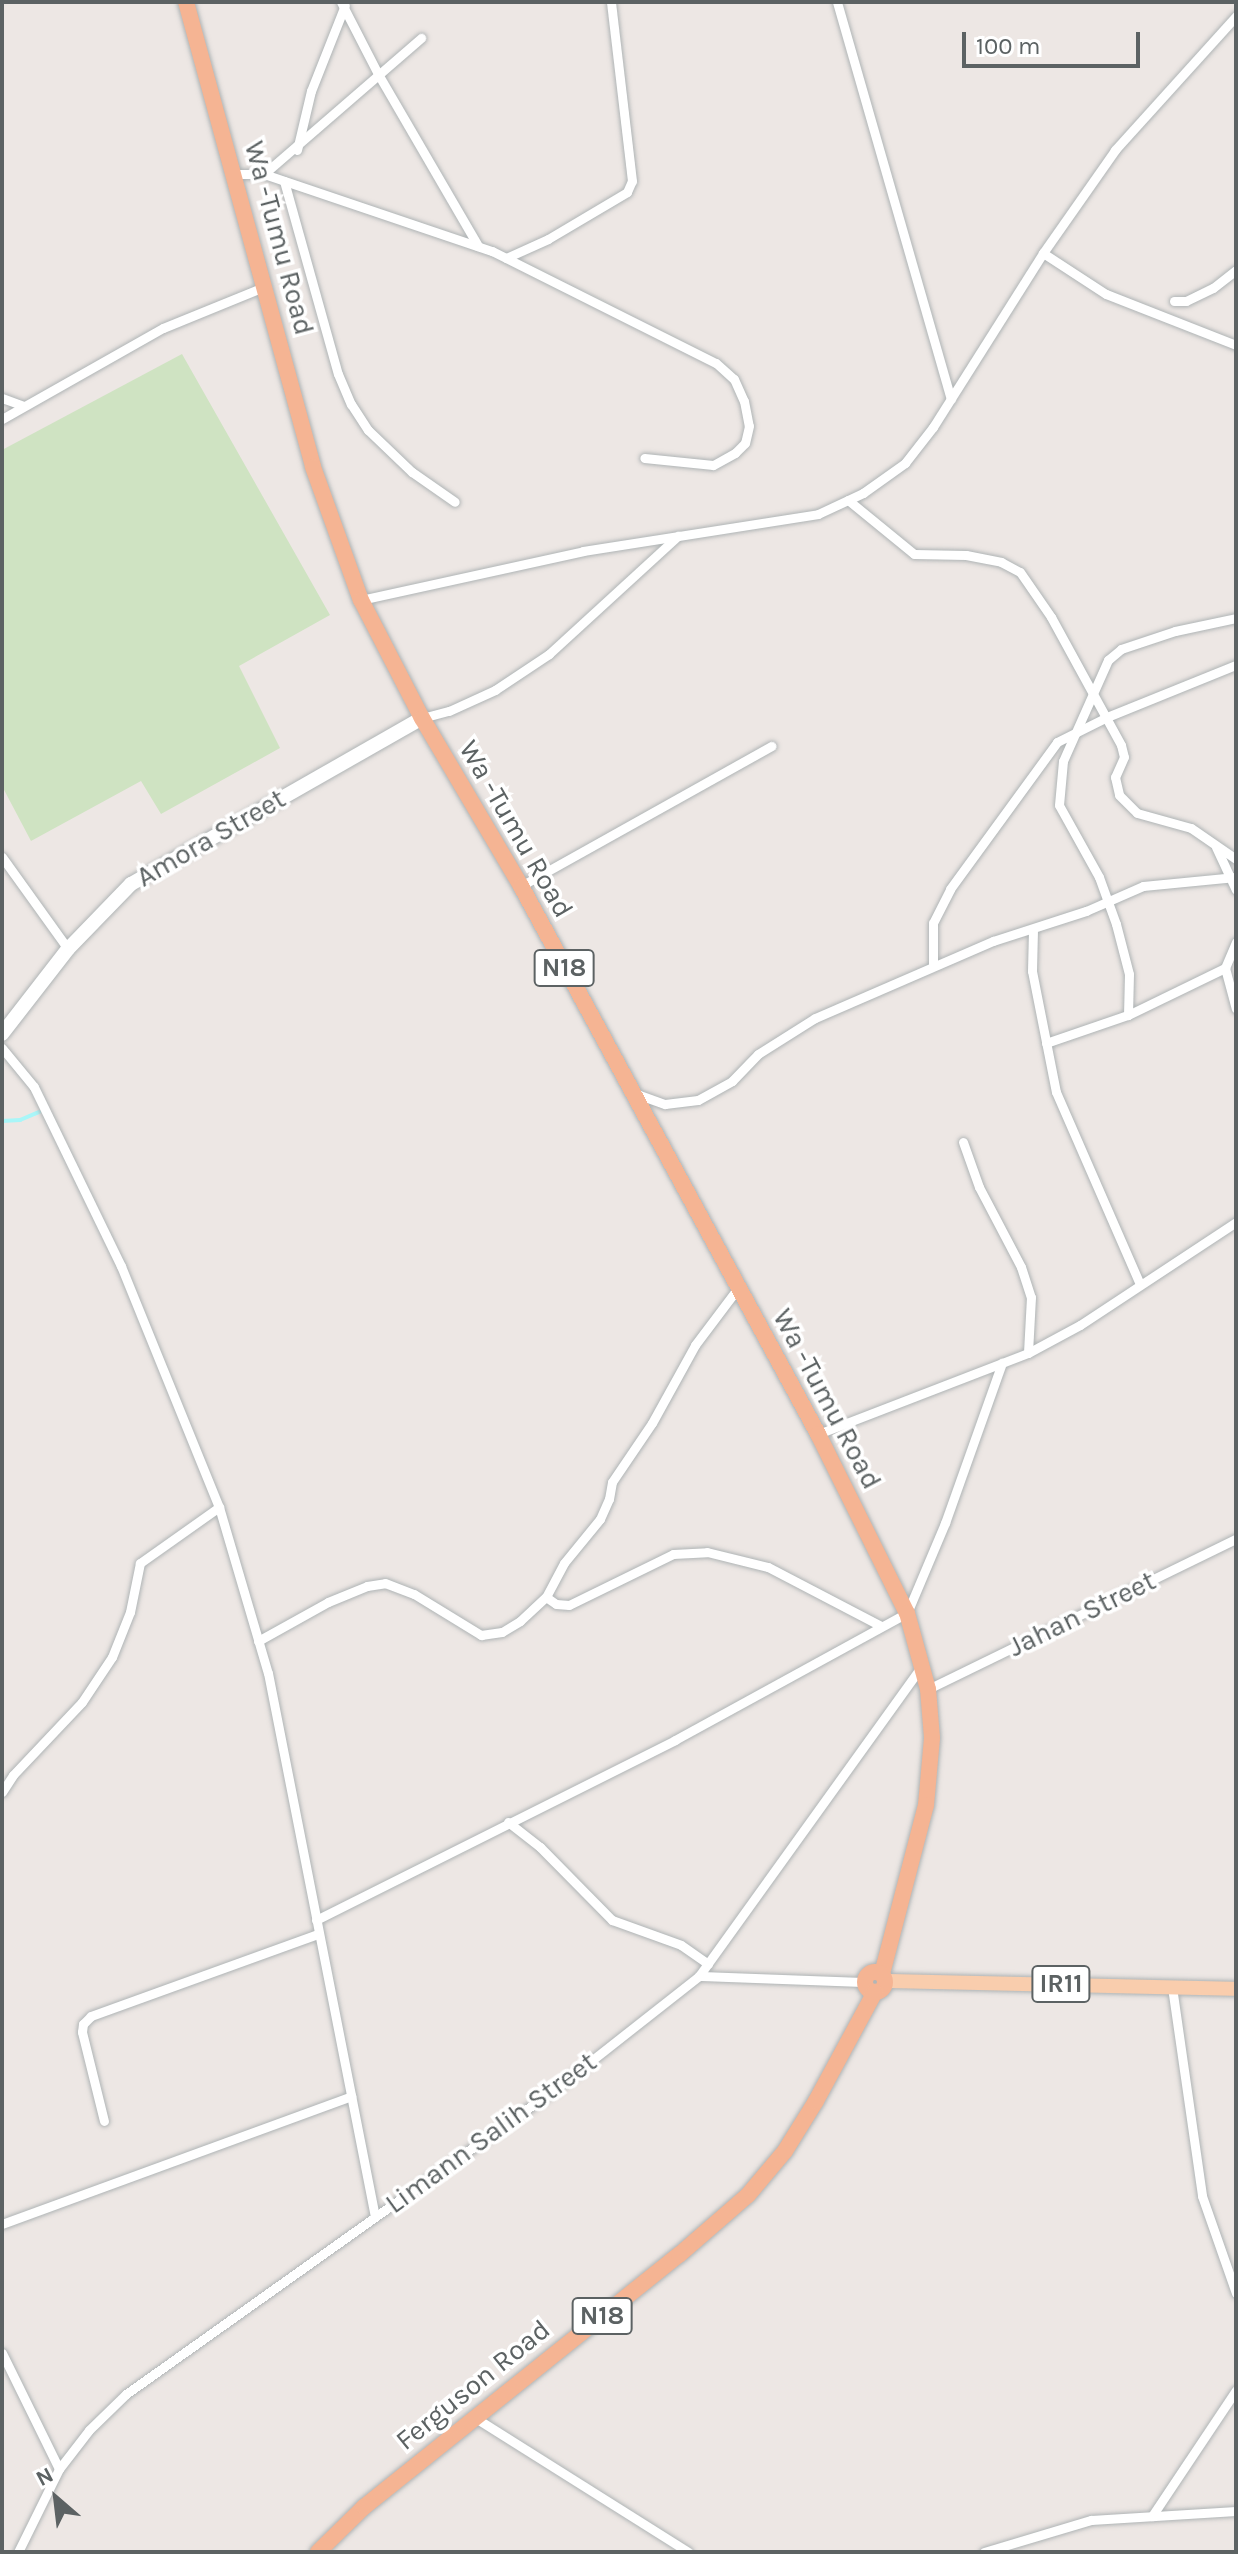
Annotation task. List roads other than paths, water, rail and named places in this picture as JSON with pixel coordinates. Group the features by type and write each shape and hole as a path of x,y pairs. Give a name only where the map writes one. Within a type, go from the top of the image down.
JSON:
{"highway":[{"name":"Wa -Tumu Road","path":"186,2 313,467 361,600 422,718 521,886 818,1434 907,1613 928,1689 932,1738 926,1805 896,1919 875,1982"},
{"name":"Ferguson Road","path":"318,2552 364,2507 679,2255 748,2195 785,2151 847,2045 875,1982"}],"main road":[{"name":"IR11","path":"875,1982 1236,1989"}],"street":[{"path":"506,258 548,239 627,192 632,181 611,2"},
{"path":"837,2 951,399"},
{"path":"343,4 379,76 478,246"},
{"path":"297,150 311,91 343,4"},
{"path":"361,600 583,551 818,514 848,500 905,463 951,399 1043,253 1115,150 1236,16"},
{"path":"264,174 297,150 421,38"},
{"path":"235,174 264,174 478,246 683,343 716,363 734,379 744,401 749,426 745,443 735,453 713,465 644,458"},
{"path":"284,181 338,374 351,404 368,430 412,472 455,502"},
{"path":"1043,253 1106,294 1236,345"},
{"path":"1174,301 1186,301 1213,288 1236,270"},
{"path":"2,419 163,328 266,286"},
{"path":"2,398 24,406"},
{"path":"848,500 914,554 966,555 1001,562 1020,572 1051,617 1124,752 1115,785 1130,809 1191,828 1236,859"},
{"path":"422,718 449,711 495,690 549,654 678,536"},
{"path":"1128,1015 1129,974 1109,902 1059,805 1063,761 1092,690 1108,660 1121,649 1175,631 1236,618"},
{"path":"933,966 933,923 950,889 1039,762 1057,742 1107,717 1236,665"},
{"name":"Amora Street","path":"2,1034 68,949 131,884 422,718"},
{"path":"521,886 771,746"},
{"path":"1216,847 1236,890"},
{"path":"2,857 68,949"},
{"path":"631,1092 665,1104 698,1100 732,1081 758,1054 815,1018 993,941 1033,930 1143,886 1195,878 1233,878"},
{"path":"1033,930 1032,971 1056,1092 1140,1284"},
{"path":"1046,1043 1128,1015 1225,968 1236,942"},
{"path":"1225,968 1236,1009"},
{"path":"2,1048 34,1087 121,1266 219,1507 268,1673 375,2217"},
{"path":"963,1142 979,1187 1021,1267 1031,1297 1028,1353"},
{"path":"818,1434 1028,1353 1080,1325 1236,1222"},
{"path":"258,1641 328,1602 385,1583 414,1594 481,1635 490,1636 520,1621 546,1597 564,1563 600,1519 612,1482 652,1423 695,1345 738,1288"},
{"path":"316,1920 675,1740 907,1613 945,1523 1002,1363"},
{"path":"2,1792 13,1775 82,1702 112,1657 130,1612 140,1563 219,1507"},
{"name":"Jahan Street","path":"928,1689 1236,1539"},
{"path":"546,1597 556,1604 569,1605 673,1554 707,1552 768,1567 881,1626"},
{"name":"Limann Salih Street","path":"18,2552 59,2469 89,2430 126,2394 558,2087 699,1976 922,1666"},
{"path":"508,1822 540,1847 612,1920 681,1945 708,1964"},
{"path":"104,2121 82,2032 83,2024 91,2016 318,1934"},
{"path":"699,1976 875,1982"},
{"path":"1172,1987 1202,2196 1236,2293"},
{"path":"2,2224 351,2096"},
{"path":"2,2353 59,2469"},
{"path":"1152,2516 1236,2390"},
{"path":"474,2417 688,2552"},
{"path":"984,2552 1091,2520 1236,2511"}],"waterway":[{"path":"2,1121 20,1120 39,1112"}]}
